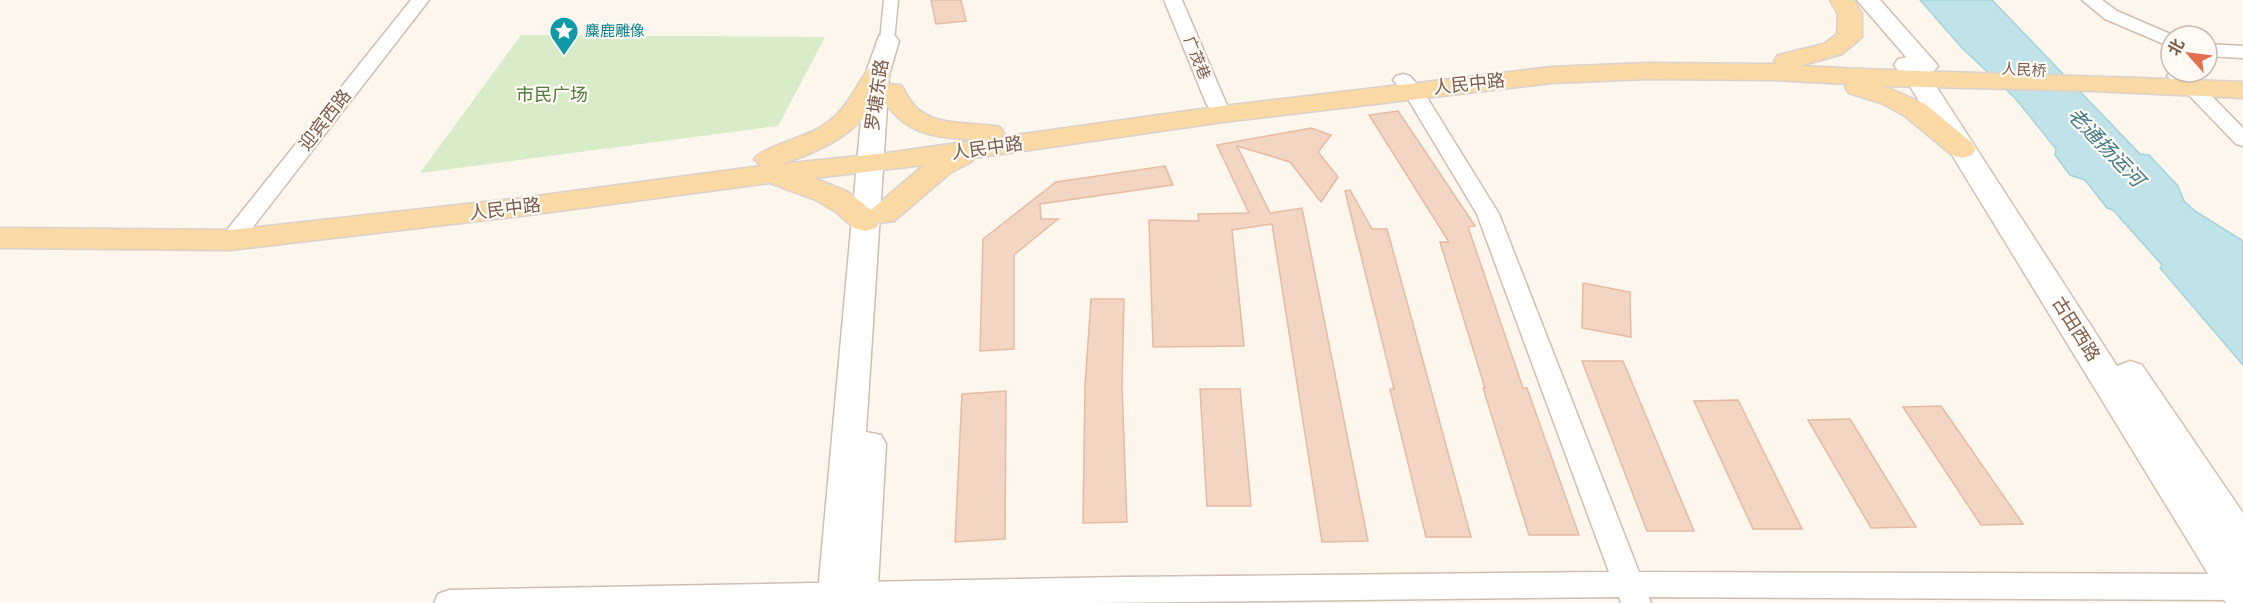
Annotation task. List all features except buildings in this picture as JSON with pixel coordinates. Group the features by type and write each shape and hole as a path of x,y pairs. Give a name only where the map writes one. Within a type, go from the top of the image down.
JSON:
{"main road":[{"path":"1780,66 1833,49 1849,37 1850,14 1842,0"},
{"name":"人民中路","path":"0,238 238,231 522,207 764,167 982,142 1219,109 1408,86 1552,75 1780,66 1938,73"},
{"path":"1780,66 1883,94 1914,107 1962,149"},
{"name":"人民桥","path":"1938,73 2159,81"},
{"name":"古田西路","path":"1938,73 1962,149 2241,590"},
{"name":"古田西路","path":"1938,73 2243,546"},
{"path":"2219,80 2243,79"},
{"path":"764,167 838,129 884,83 900,106 913,119 982,142"},
{"path":"2200,84 2243,90"},
{"path":"764,167 808,184 874,218 940,167 982,142"},
{"name":"人民中路","path":"0,219 238,231"}],"street":[{"name":"迎宾西路","path":"238,231 420,0"},
{"path":"887,41 891,0"},
{"name":"广茂巷","path":"1173,0 1219,109"},
{"path":"1850,0 1938,73"},
{"path":"1868,0 1938,73"},
{"path":"2091,0 2111,15 2159,37"},
{"name":"罗塘东路","path":"848,598 884,83 893,67 887,41"},
{"path":"2219,51 2243,52"},
{"path":"2187,84 2243,140"},
{"path":"1408,86 1488,214 1633,593"},
{"path":"449,603 848,598 2241,590"}],"green space":[{"name":"市民广场","path":"521,35 825,37 778,126 420,173"}],"water":[{"name":"老通扬运河","path":"1920,0 1992,0 2140,154 2149,155 2178,186 2184,201 2195,211 2243,241 2243,365 2160,268 2162,265 2113,210 2107,208 2085,180 2070,175 2055,155 2056,149 2015,98 1962,48"}],"place":[{"name":"麋鹿雕像","path":"564,56"}]}
